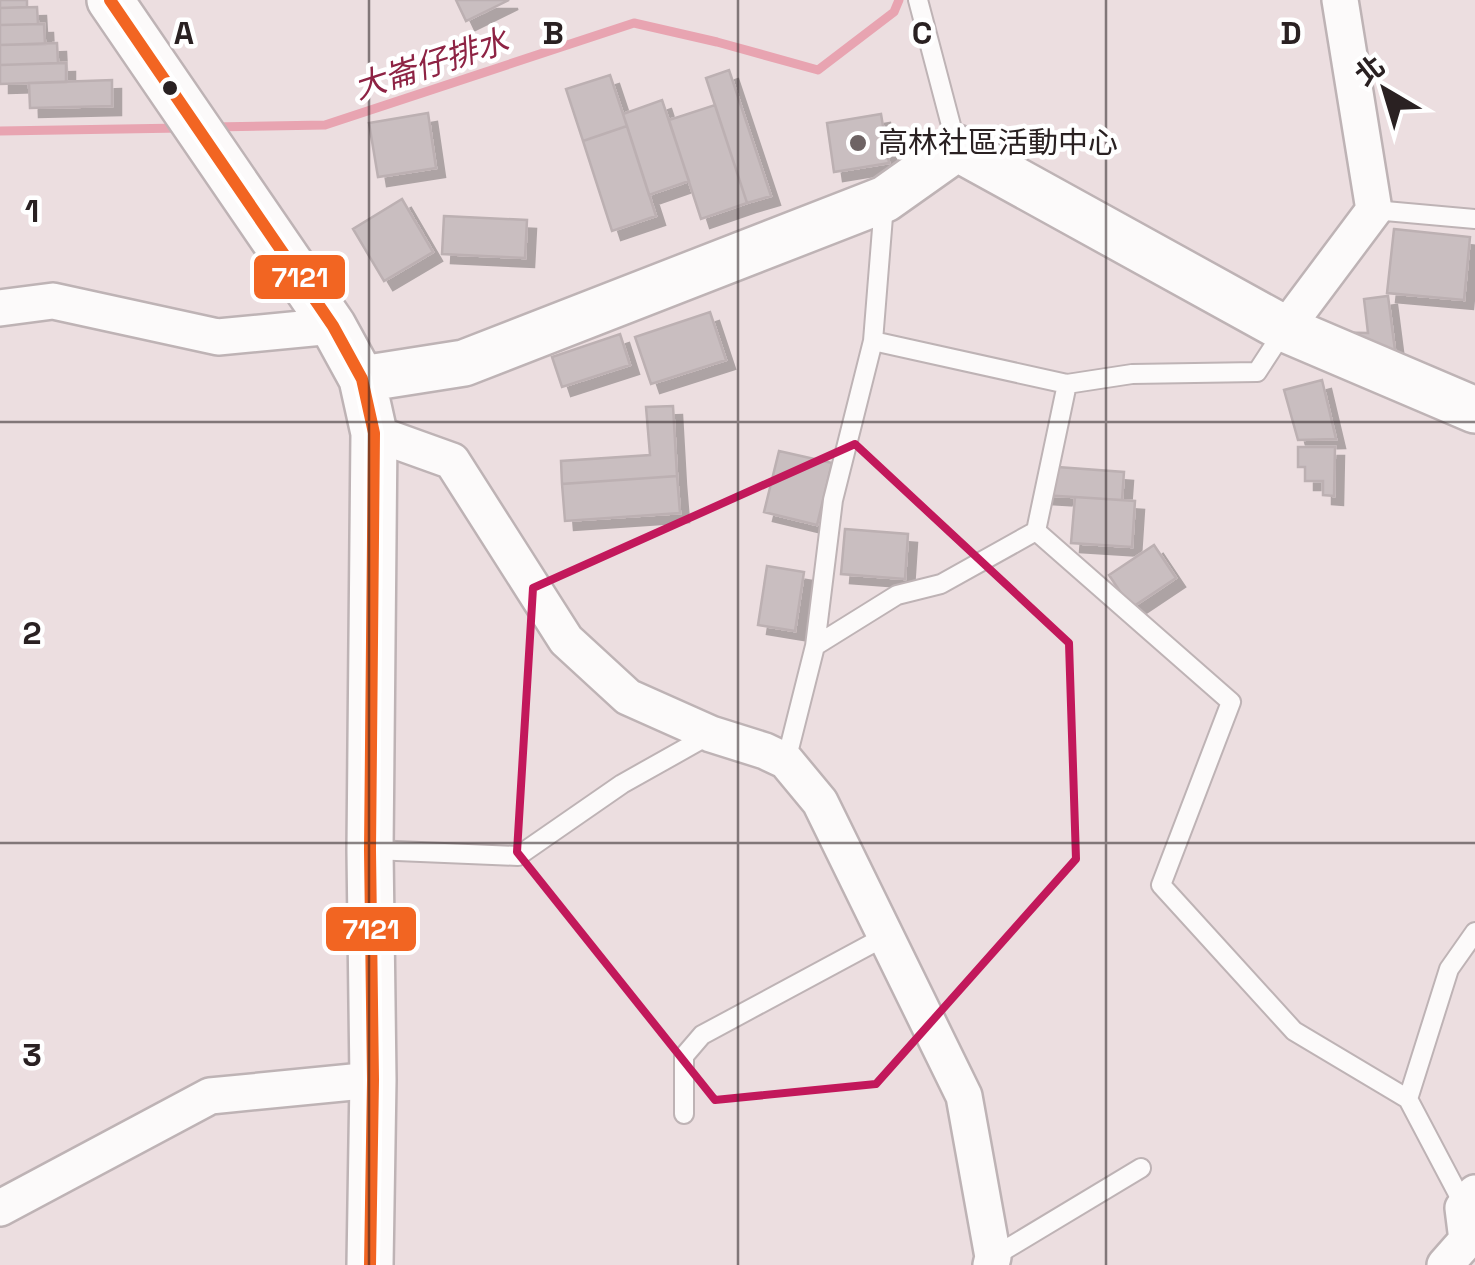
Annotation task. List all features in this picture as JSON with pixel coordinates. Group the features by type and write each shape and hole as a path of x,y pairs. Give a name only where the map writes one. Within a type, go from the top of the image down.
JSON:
{"street":[{"path":"110,0 333,326 362,379 374,433 370,1265"},
{"path":"1285,328 1374,210 1340,0"},
{"path":"362,379 464,363 885,199 957,148 1285,328 1475,410"},
{"path":"0,308 52,302 218,337 333,326"},
{"path":"374,433 452,461 566,640 628,697 711,734 786,761 820,802 964,1096 992,1261"},
{"path":"0,1208 210,1096 373,1080"},
{"path":"1445,1265 1467,1240 1471,1205"}],"lane":[{"path":"918,0 957,148"},
{"path":"786,761 815,646 833,500 873,341 885,199"},
{"path":"1374,210 1475,219"},
{"path":"873,341 1067,384 1132,374 1258,372 1285,328"},
{"path":"815,646 898,595 941,584 1036,530 1067,384"},
{"path":"1036,530 1231,702 1161,884 1294,1031 1408,1099 1471,1205"},
{"path":"370,850 518,856 622,784 711,734"},
{"path":"1408,1099 1449,969 1475,932"},
{"path":"684,1114 684,1056 702,1035 886,936"},
{"path":"992,1261 1141,1168"}],"highlighted area":[{"path":"855,444 1069,643 1076,859 876,1084 715,1100 517,852 533,588"}],"building":[{"path":"0,0 27,0 27,7 0,8"},
{"path":"456,0 509,0 466,21"},
{"path":"37,7 38,24 0,25 0,8"},
{"path":"44,24 45,44 0,45 0,25"},
{"path":"57,43 58,63 0,65 0,45"},
{"path":"66,63 66,82 0,84 0,65"},
{"path":"729,70 771,196 747,203 706,78"},
{"path":"610,75 627,126 583,141 566,89"},
{"path":"112,80 112,106 30,108 29,83"},
{"path":"662,100 689,181 649,195 623,114"},
{"path":"715,105 747,203 701,219 669,120"},
{"path":"428,113 436,168 378,177 369,123"},
{"name":"高林社區活動中心","path":"881,114 889,163 834,172 827,123"},
{"path":"627,126 656,216 612,231 583,141"},
{"path":"402,199 433,252 384,281 353,229"},
{"path":"444,216 527,220 525,258 442,254"},
{"path":"1394,229 1470,237 1464,300 1387,293"},
{"path":"1388,296 1397,366 1322,332 1368,333 1364,299"},
{"path":"710,312 726,360 651,384 635,337"},
{"path":"620,334 630,365 562,387 552,357"},
{"path":"1322,380 1336,439 1298,440 1284,390"},
{"path":"673,406 677,476 562,484 561,461 650,455 646,407"},
{"path":"1298,447 1335,447 1334,496 1323,495 1323,481 1305,481 1305,467 1298,467"},
{"path":"779,451 832,463 817,525 764,512"},
{"path":"1044,466 1124,472 1122,500 1042,495"},
{"path":"677,476 680,513 565,521 562,484"},
{"path":"1075,497 1135,501 1132,547 1071,543"},
{"path":"845,529 908,534 905,579 841,574"},
{"path":"1154,545 1176,578 1131,608 1109,575"},
{"path":"767,566 804,572 795,631 758,625"}],"waterway":[{"name":"大崙仔排水","path":"212,127 325,125 634,23 818,70 894,12 899,0"},
{"name":"大崙仔排水","path":"0,131 182,128"}],"transit line":[{"name":"7121","path":"110,0 333,326 362,379 374,433 370,1265"}],"place":[{"name":"高林社區活動中心","path":"858,143"}]}
